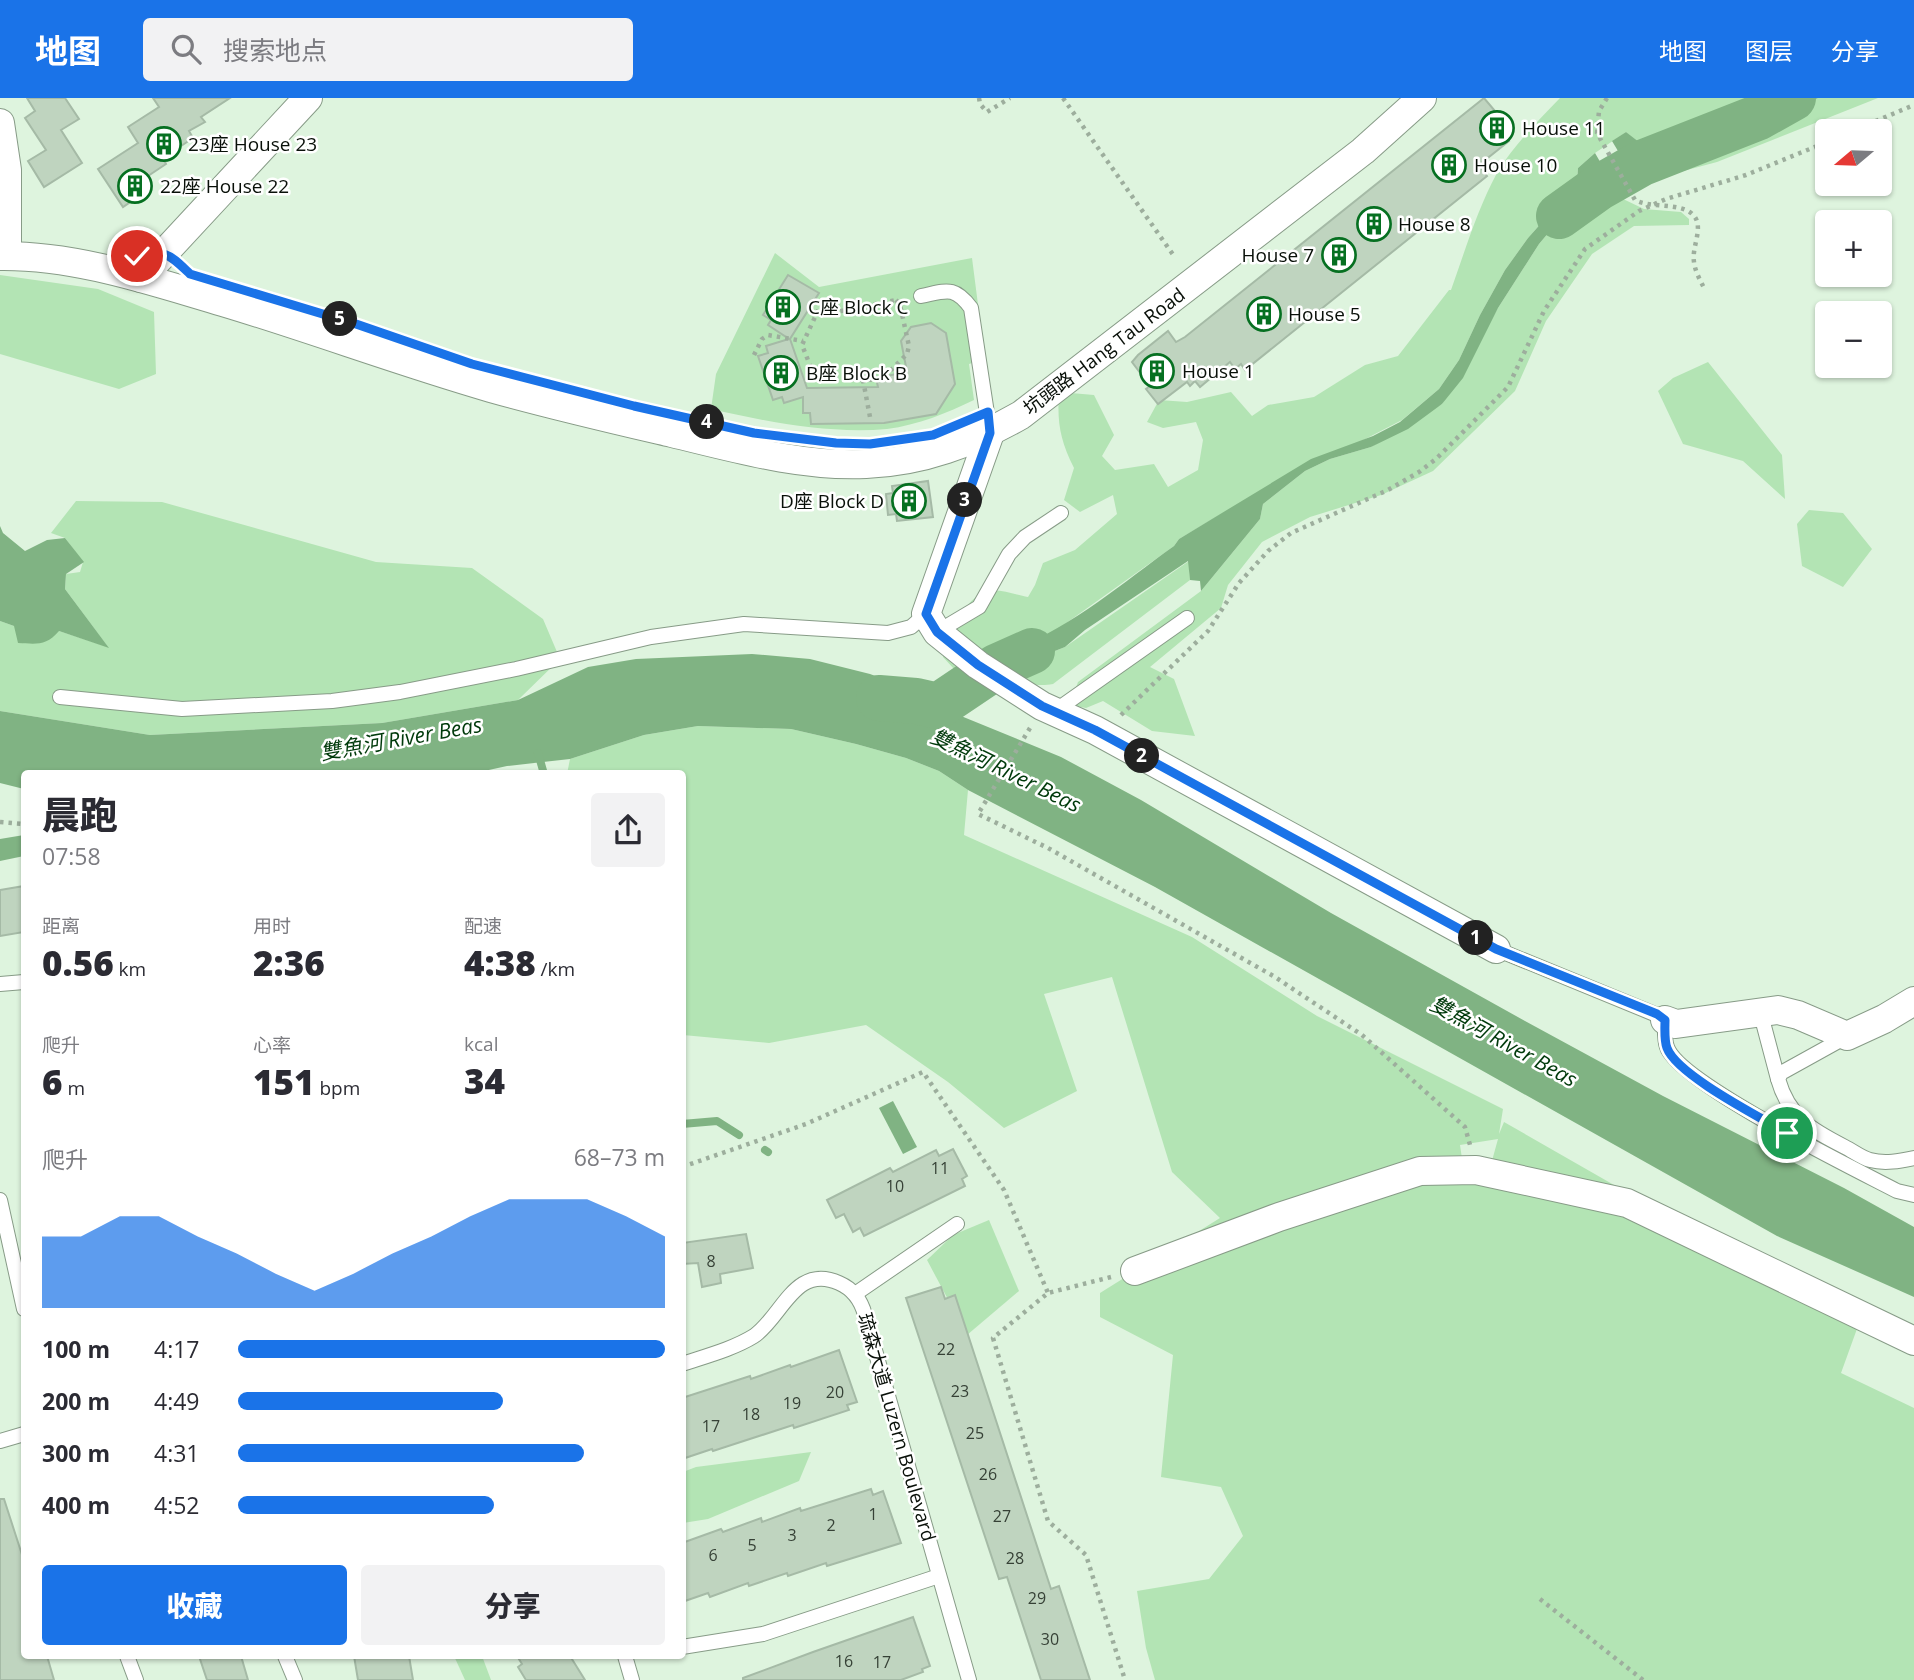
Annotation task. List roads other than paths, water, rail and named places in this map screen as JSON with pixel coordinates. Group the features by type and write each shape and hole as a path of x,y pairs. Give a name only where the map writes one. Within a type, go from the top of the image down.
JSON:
{"street":[{"path":"141,278 308,98"},
{"name":"坑頭路 Hang Tau Road","path":"4,256 50,259 141,278 491,388 773,457 852,464 894,462 934,455 990,433 1036,403 1352,160 1422,98"},
{"path":"0,123 7,170 4,256"},
{"path":"990,433 932,623 978,665 1042,706 1045,714 1095,730 1496,949"},
{"path":"1665,1020 1676,1024 1778,1010 1847,1036 1914,1001"},
{"path":"1135,1271 1279,1216 1420,1171 1476,1170 1627,1203 1914,1340"}],"lane":[{"path":"921,296 950,290 958,293 971,308 990,433"},
{"path":"60,697 182,709 332,701 400,692 516,670 663,635 744,624 888,633 932,623 979,607 1009,554 1025,537 1061,513"},
{"path":"1045,714 1187,618"},
{"path":"1496,949 1657,1014 1665,1020 1667,1047 1677,1061 1703,1083 1787,1133 1897,1191 1914,1195"},
{"path":"0,984 21,982"},
{"path":"1760,1011 1777,1079 1783,1095 1798,1119 1813,1130 1870,1160 1893,1162 1914,1158"},
{"path":"1777,1079 1781,1073 1847,1036"},
{"path":"0,1200 21,1295"},
{"path":"855,1294 957,1224"},
{"name":"琉森大道 Luzern Boulevard","path":"686,1362 751,1337 775,1317 790,1293 811,1281 835,1281 855,1294 862,1303 969,1680"},
{"path":"0,1441 21,1435"},
{"path":"686,1646 763,1634 939,1576"},
{"path":"128,1659 136,1680"},
{"path":"286,1659 295,1680"},
{"path":"627,1659 632,1680"}],"water":[{"path":"1778,98 1818,98 1758,126 1669,160 1658,166 1657,178 1639,186 1612,141 1626,132 1644,146 1653,147 1753,111"},
{"path":"1595,153 1621,198 1602,209 1594,204 1560,219 1539,244 1498,308 1463,378 1442,404 1408,429 1371,447 1330,459 1305,471 1263,504 1260,519 1201,591 1200,581 1190,580 1188,561 1085,630 1065,647 1037,658 1014,673 997,655 1045,635 1067,622 1111,593 1174,546 1179,539 1311,459 1373,436 1400,422 1439,389 1459,360 1505,270 1528,238 1577,183 1578,168"},
{"path":"0,526 3,533 25,551 47,540 65,538 84,562 66,574 65,589 109,648 59,631 41,643 18,643 14,626 0,621"},
{"name":"雙魚河 River Beas","path":"752,654 810,659 870,674 910,689 961,716 1061,757 1141,800 1331,913 1525,1021 1914,1227 1914,1297 1777,1236 1155,887 968,790 939,771 906,758 856,744 791,729 698,726 644,735 570,759 489,770 21,770 21,788 0,783 0,711 150,735 382,723 518,700 588,667 636,659"},
{"path":"21,836 21,857 0,861 0,839"},
{"path":"893,1101 917,1147 903,1154 879,1108"}],"waterway":[{"path":"1559,216 1598,188 1642,163 1759,117 1793,98"},
{"path":"879,698 938,706 996,667 1032,651"},
{"path":"538,753 543,770"},
{"path":"686,1124 717,1121 739,1135"}],"place":[{"name":"House 11","path":"1497,128"},
{"name":"23座 House 23","path":"164,144"},
{"name":"House 10","path":"1449,165"},
{"name":"22座 House 22","path":"135,186"},
{"name":"House 8","path":"1374,224"},
{"name":"House 7","path":"1339,255"},
{"name":"C座 Block C","path":"783,307"},
{"name":"House 5","path":"1264,314"},
{"name":"House 1","path":"1157,371"},
{"name":"B座 Block B","path":"781,373"},
{"name":"D座 Block D","path":"909,501"}]}
